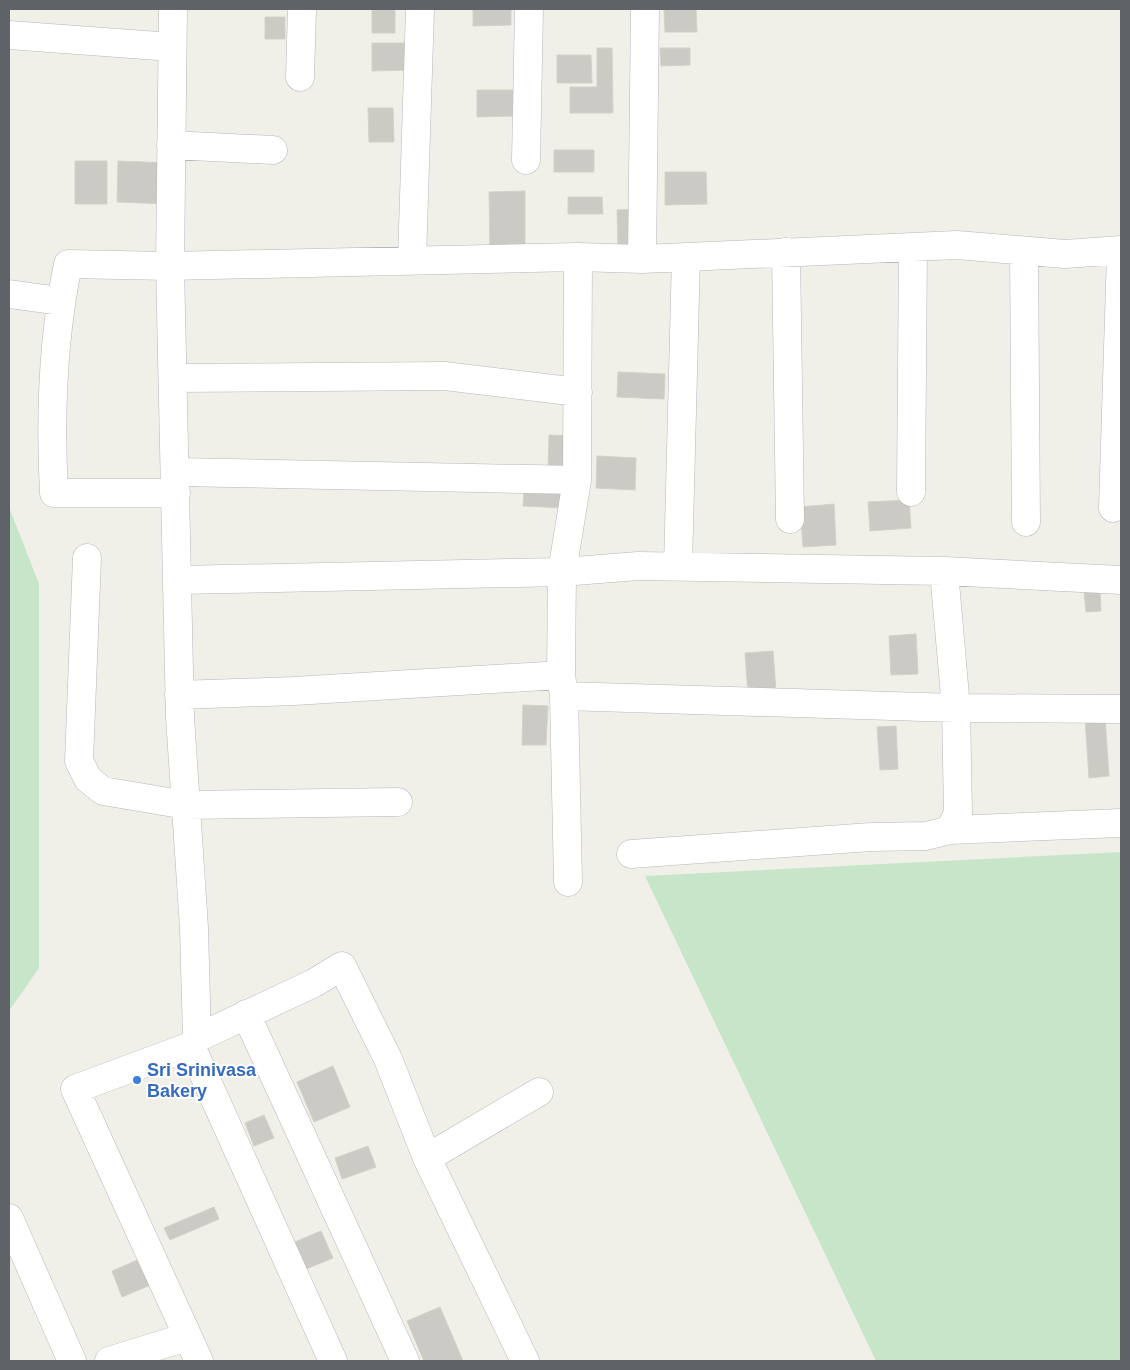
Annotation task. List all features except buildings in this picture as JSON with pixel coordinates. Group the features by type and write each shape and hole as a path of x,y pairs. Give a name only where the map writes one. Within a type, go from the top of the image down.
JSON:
{"street":[{"path":"173,9 170,266 174,378 179,695 194,928 194,1042 333,1361"},
{"path":"300,77 302,9"},
{"path":"412,260 420,9"},
{"path":"526,160 529,9"},
{"path":"642,259 645,9"},
{"path":"9,35 172,47"},
{"path":"171,145 273,150"},
{"path":"577,480 176,482 54,493 51,446 60,301 68,264 170,266 578,257 642,259 957,245 1065,254 1121,251 1113,508"},
{"path":"911,492 913,247"},
{"path":"1024,250 1026,522"},
{"path":"786,252 790,519"},
{"path":"568,882 562,686 562,572 577,480 578,257"},
{"path":"678,566 686,257"},
{"path":"9,294 60,301"},
{"path":"174,378 445,376 578,392"},
{"path":"86,558 79,761 88,779 103,791 186,805 398,802"},
{"path":"178,580 562,572 638,566 944,571 1121,580"},
{"path":"944,571 956,708 958,813 950,830"},
{"path":"179,695 562,686 956,708 1121,709"},
{"path":"631,854 871,837 926,836 950,830 1121,823"},
{"path":"198,1361 75,1089 194,1042 246,1014 314,983 342,966 388,1060 427,1158 525,1361"},
{"path":"246,1014 405,1361"},
{"path":"427,1158 539,1092"},
{"path":"9,1218 72,1361"},
{"path":"109,1361 187,1337"}],"green space":[{"path":"9,507 39,584 39,968 9,1011"},
{"path":"1121,852 1121,1361 876,1361 645,876"}],"place":[{"name":"Sri Srinivasa Bakery","path":"137,1080"}]}
